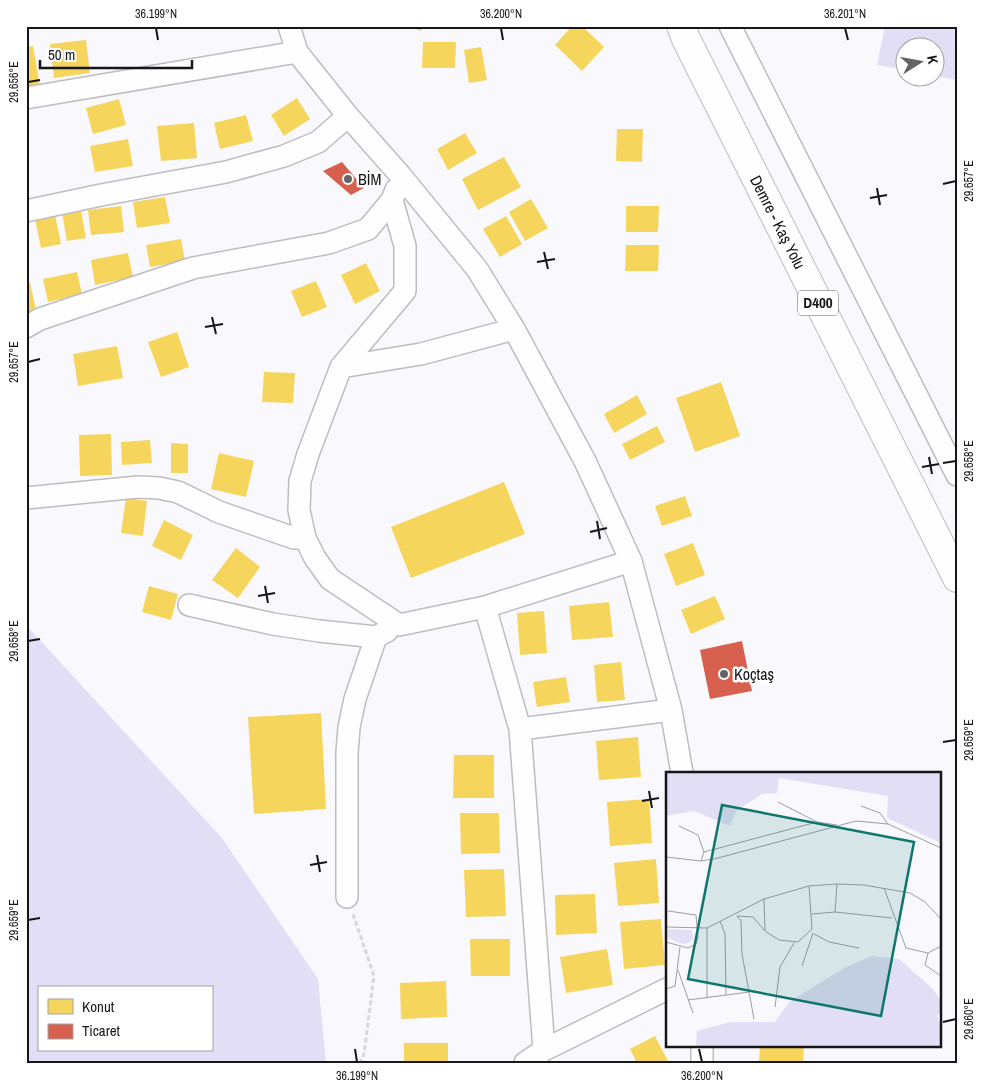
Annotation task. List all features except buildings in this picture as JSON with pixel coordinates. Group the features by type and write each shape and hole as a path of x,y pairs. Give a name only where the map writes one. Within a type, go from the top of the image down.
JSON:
{"highway":[{"name":"Demre - Kaş Yolu","path":"681,26 957,578"}],"street":[{"path":"289,26 297,52 348,116 401,176 477,269 514,329 585,461 631,561 671,710 682,772"},
{"path":"730,26 957,475"},
{"path":"26,98 297,52"},
{"path":"26,211 226,172 284,156 318,142 348,116"},
{"path":"26,327 40,319 193,268 329,243 368,229 392,200 401,176"},
{"path":"392,200 405,246 405,291 341,367 308,454 300,481 299,510 305,538 315,558 330,579 399,625"},
{"path":"341,367 422,354 514,329"},
{"path":"26,498 138,488 159,488 178,492 219,512 294,538 305,538"},
{"path":"189,605 273,624 376,637 399,625 485,607 631,561"},
{"path":"485,607 520,728 544,1050"},
{"path":"348,897 347,753 349,727 355,699 376,637"},
{"path":"520,728 671,710"},
{"path":"525,1063 544,1050 666,989"},
{"path":"702,1046 702,1063"}],"path":[{"path":"348,897 374,976 364,1054 360,1063"}],"shaded area":[{"path":"885,26 957,26 957,80 946,78 946,38 896,38 896,68 877,65"},
{"path":"26,625 222,838 318,979 326,1063 26,1063"}],"place":[{"name":"BİM","path":"348,179"},
{"name":"Koçtaş","path":"724,674"}]}
